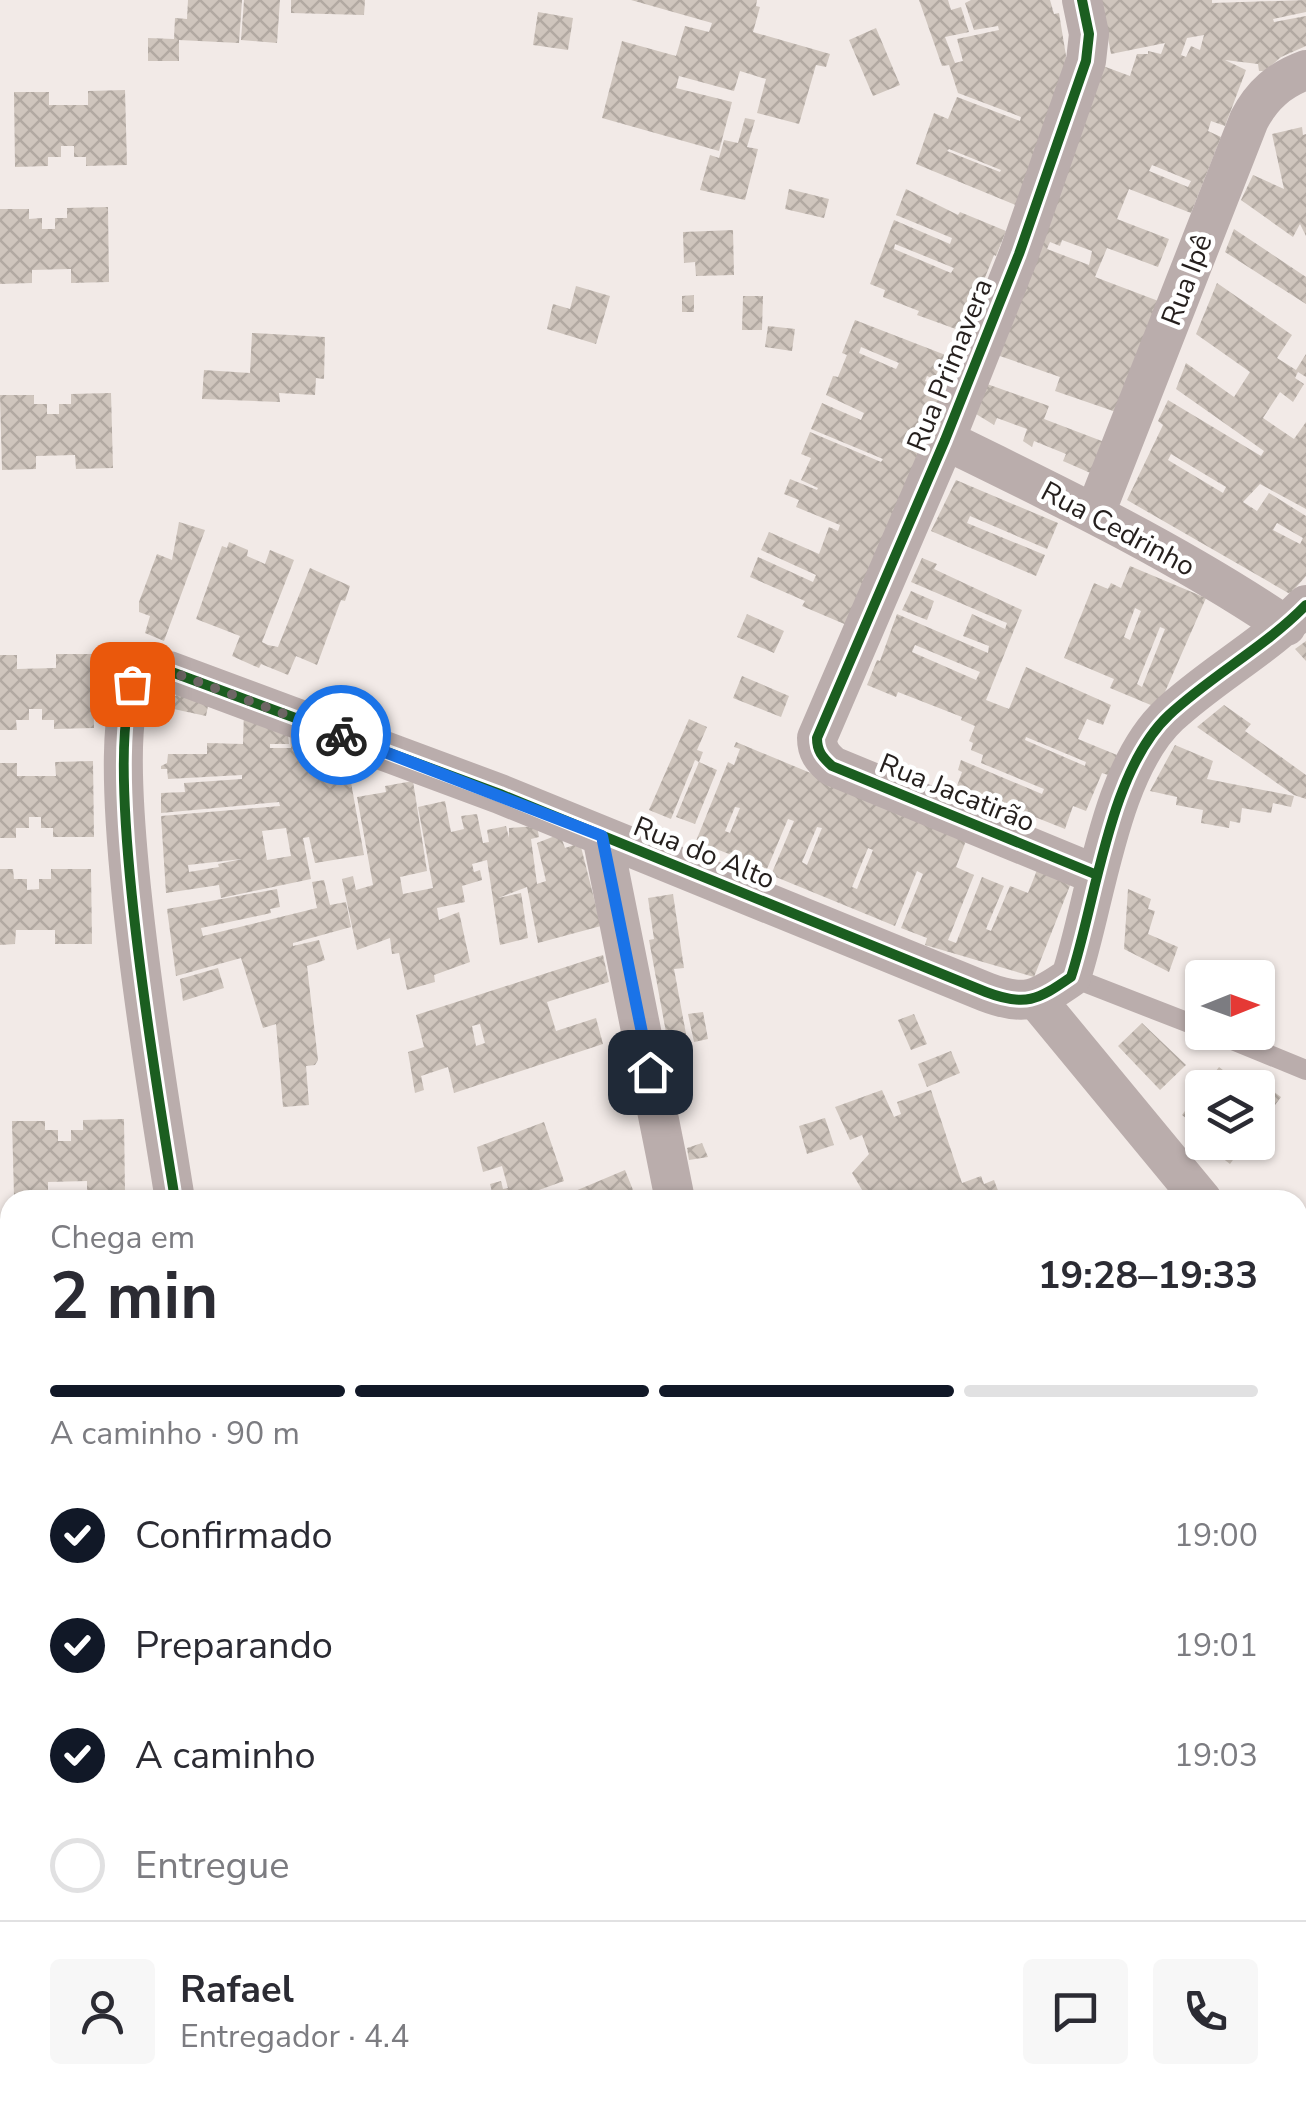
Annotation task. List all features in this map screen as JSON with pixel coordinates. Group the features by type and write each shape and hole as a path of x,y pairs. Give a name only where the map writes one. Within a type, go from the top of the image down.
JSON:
{"street":[{"name":"Rua Primavera","path":"817,738 945,440 1019,254 1086,61 1089,34 1082,0"},
{"name":"Rua Ipê","path":"1095,513 1249,120 1260,99 1281,82 1306,70"},
{"name":"Rua Cedrinho","path":"945,440 1095,513 1249,601 1296,615"},
{"path":"1194,1190 1036,999 1070,977 1123,794 1151,736 1168,715 1296,615"},
{"name":"Rua do Alto","path":"174,1190 138,953 124,777 132,684 139,676 159,670 500,794 1006,1000 1036,999"},
{"name":"Rua Jacatirão","path":"817,738 822,756 832,766 1097,875"},
{"path":"602,836 673,1190"}],"lane":[{"path":"1070,977 1185,1021"},
{"path":"1257,1050 1306,1070"}],"building":[{"path":"188,0 242,0 239,43 179,40 179,61 148,61 148,38 174,39 175,18 187,19"},
{"path":"244,0 280,0 277,43 241,40"},
{"path":"291,0 365,0 364,15 291,13"},
{"path":"631,0 757,0 756,6 760,7 753,32 830,54 826,67 816,65 799,124 757,113 766,79 740,71 734,91 679,76 676,88 732,102 719,151 602,118 622,41 676,56 685,26 709,32 712,23"},
{"path":"919,0 948,0 951,10 961,7 969,32 945,37 955,63 963,61 957,39 999,30 998,26 974,30 965,3 971,0 1050,0 1054,14 1059,13 1068,68 1018,206 916,164 934,113 948,119 957,97 1020,121 1021,117 958,93 949,65 942,66","holes":["949,149 1000,172 947,151"]},
{"path":"1101,0 1306,0 1306,12 1273,19 1274,22 1306,16 1306,46 1281,57 1265,71 1259,71 1258,64 1225,60 1246,70 1225,126 1211,121 1208,131 1221,137 1191,213 1129,189 1117,219 1169,239 1158,267 1107,248 1095,277 1161,302 1119,413 1055,391 1060,377 994,354 1103,66 1130,76 1137,54 1161,54 1165,43 1111,54","holes":["1204,35 1200,50 1191,46 1186,57 1181,55 1187,38","1152,165 1191,181 1188,187 1149,171","1062,240 1092,251 1089,265 1047,249 1050,242 1060,246"]},
{"path":"538,12 573,18 568,50 533,45"},
{"path":"876,28 900,85 873,96 849,40"},
{"path":"125,90 127,165 86,166 86,157 74,157 74,146 61,146 61,157 48,157 48,166 15,167 14,92 49,92 49,105 88,105 88,91"},
{"path":"745,118 755,120 747,147 758,149 745,200 700,190 710,155 719,158 724,140 738,143"},
{"path":"1302,127 1303,135 1306,134 1306,236 1300,224 1293,237 1241,200 1253,175 1284,189 1272,134"},
{"path":"789,189 829,199 824,218 785,209"},
{"path":"906,189 958,215 960,212 1006,231 984,280 981,279 964,332 917,315 919,311 883,297 885,290 870,284 894,220 950,244 952,238 896,215","holes":["895,244 954,268 951,273 894,249"]},
{"path":"108,207 109,282 71,283 71,269 32,270 32,283 0,284 0,209 29,209 29,219 42,218 42,229 55,229 55,218 67,218 67,208"},
{"path":"1234,229 1306,277 1306,304 1225,252"},
{"path":"733,230 734,275 696,276 695,262 684,263 683,232"},
{"path":"1217,283 1292,335 1277,358 1296,370 1306,354 1306,377 1298,372 1295,378 1304,384 1293,402 1280,392 1263,418 1294,439 1306,422 1306,509 1260,484 1243,502 1257,511 1269,493 1306,516 1306,576 1290,594 1127,500 1163,425 1158,421 1168,400 1261,456 1264,451 1176,389 1186,363 1234,397 1250,372 1196,334","holes":["1171,454 1226,487 1223,493 1168,460","1277,523 1303,538 1300,544 1273,530"]},
{"path":"576,286 610,296 596,344 547,329 553,304 570,309"},
{"path":"694,295 694,312 682,312 682,296"},
{"path":"743,296 763,296 762,330 742,330"},
{"path":"855,320 961,361 849,626 750,577 758,557 813,582 816,575 761,550 769,532 819,554 829,527 838,531 840,525 796,507 799,500 784,494 790,479 818,488 801,480 811,458 801,454 810,432 881,462 883,459 811,429 822,403 861,420 864,413 826,395 847,355 842,353","holes":["861,347 899,363 896,369 859,353","927,376 943,383 942,388 925,381"]},
{"path":"768,326 795,329 792,351 765,347"},
{"path":"252,333 325,337 324,379 316,378 315,395 279,393 280,402 202,399 204,370 250,373"},
{"path":"987,384 1049,406 1044,419 1107,443 1095,475 1063,461 1066,454 1034,441 1032,447 1023,441 1027,429 997,418 994,425 976,414"},
{"path":"111,393 113,468 76,469 75,455 36,456 36,469 2,470 0,395 34,395 34,404 47,404 47,414 59,414 59,404 71,404 71,394"},
{"path":"956,480 1058,523 1047,549 970,516 967,523 1045,555 1036,576 931,531"},
{"path":"179,522 205,530 164,641 145,633 150,616 139,612 139,602 157,554 172,560"},
{"path":"229,542 248,550 247,556 265,564 270,550 294,560 262,642 268,645 278,647 310,568 350,586 317,665 296,656 288,675 261,664 259,668 232,656 240,636 196,619 222,546 227,548"},
{"path":"922,558 937,564 934,569 1022,610 986,700 1009,709 1026,667 1111,705 1103,725 1087,719 1078,739 1117,755 1108,775 1102,773 1086,811 1073,806 1065,829 957,786 961,760 1042,794 1044,789 981,763 983,755 971,750 973,743 969,741 975,726 898,692 896,697 867,685 897,614 988,653 989,646 963,636 972,614 1005,629 1007,623 911,582","holes":["915,645 980,672 976,680 912,652","1026,737 1086,762 1085,766 1025,740"]},
{"path":"1130,566 1206,598 1158,708 1110,688 1114,679 1064,658 1094,583 1108,589 1111,583 1121,588","holes":["1135,608 1141,611 1130,640 1124,637","1160,627 1165,629 1142,687 1137,684"]},
{"path":"911,591 934,601 927,620 902,610"},
{"path":"747,614 784,631 774,653 737,637"},
{"path":"1306,641 1306,661 1295,649"},
{"path":"56,654 93,654 94,728 54,729 54,720 42,720 42,709 29,709 29,720 16,720 17,730 0,730 0,655 17,655 17,669 56,668"},
{"path":"742,676 789,696 781,717 733,698"},
{"path":"180,693 209,701 206,716 169,708 172,698"},
{"path":"1224,705 1251,724 1245,731 1306,775 1306,799 1294,795 1197,727"},
{"path":"244,711 287,724 289,744 270,744 270,748 291,748 289,729 351,760 347,760 364,855 315,863 309,837 303,838 311,879 221,898 219,885 166,893 161,816 280,806 279,802 161,813 161,793 185,792 184,783 242,779 242,775 168,779 167,769 161,766 167,763 168,754 207,754 207,743 243,744","holes":["286,828 291,856 267,860 262,831","242,859 218,864 219,867 189,872 188,865"]},
{"path":"689,719 707,727 697,750 703,752 699,762 695,760 671,819 649,810"},
{"path":"736,742 967,838 956,867 974,875 948,940 956,943 982,877 1004,886 986,929 991,931 1010,886 1028,893 1037,870 1071,883 1034,977 925,945 927,938 901,928 923,874 917,871 895,926 771,875 794,821 788,819 767,869 696,841 728,762 734,765 740,749 734,747","holes":["735,807 740,808 730,833 725,831","817,827 822,828 807,865 802,862","868,848 873,850 857,889 852,887"]},
{"path":"1175,745 1213,761 1207,779 1294,796 1291,807 1273,803 1271,813 1242,808 1240,823 1230,821 1229,828 1201,823 1203,810 1176,805 1177,797 1150,791"},
{"path":"93,761 94,837 53,837 53,828 41,828 41,817 29,817 29,828 16,828 16,838 0,838 0,763 17,763 17,776 56,776 55,762"},
{"path":"699,762 717,770 695,824 676,817"},
{"path":"413,781 427,871 400,877 403,894 433,888 418,807 445,801 451,832 464,829 461,816 477,814 483,843 489,842 487,830 506,826 509,838 509,828 537,826 539,837 531,839 537,884 546,881 537,843 560,834 565,848 580,843 601,926 538,943 527,887 498,898 521,893 528,938 500,945 487,860 472,864 474,872 480,870 482,880 462,886 465,902 437,908 439,920 459,912 470,962 434,975 435,982 407,990 399,953 392,954 390,938 357,950 342,879 353,876 356,890 373,885 357,797 386,792 385,786"},
{"path":"0,869 13,869 14,879 27,879 27,890 39,889 39,879 51,879 51,869 91,869 92,944 55,944 55,930 16,930 15,944 0,945"},
{"path":"324,880 330,905 346,902 351,927 293,943 319,940 325,960 307,966 318,1060 315,1065 306,1066 309,1105 283,1107 276,1024 263,1028 241,958 176,976 167,909 277,889 280,907 270,909 271,913 201,928 203,936 317,908 312,882"},
{"path":"1128,889 1151,899 1148,909 1155,911 1148,934 1178,947 1169,972 1124,949"},
{"path":"673,894 684,968 674,969 691,1061 672,1065 649,940 654,939 648,898"},
{"path":"603,955 609,982 547,1002 556,1031 596,1018 603,1044 454,1093 448,1067 421,1076 424,1090 415,1093 408,1052 424,1047 416,1015","holes":["480,1024 485,1043 476,1046 472,1026"]},
{"path":"218,968 224,988 183,1001 180,979"},
{"path":"703,1012 708,1039 694,1042 688,1014"},
{"path":"914,1014 927,1044 911,1050 898,1020"},
{"path":"1142,1023 1186,1065 1160,1090 1118,1046"},
{"path":"951,1051 960,1073 927,1087 918,1064"},
{"path":"882,1090 894,1117 901,1114 897,1102 931,1090 962,1183 981,1176 984,1184 994,1180 998,1190 862,1190 852,1173 869,1154 862,1135 850,1140 835,1107"},
{"path":"825,1118 834,1145 807,1154 799,1126"},
{"path":"124,1119 125,1190 87,1190 87,1181 48,1182 48,1190 14,1190 12,1121 45,1121 45,1130 58,1130 58,1141 71,1141 71,1130 83,1130 83,1120"},
{"path":"544,1122 564,1181 539,1190 492,1190 490,1184 501,1181 503,1189 508,1188 502,1166 483,1172 477,1147"},
{"path":"702,1143 708,1157 689,1160 687,1148"},
{"path":"625,1170 633,1190 578,1190"}],"cycle path":[{"path":"1082,0 1089,34 1086,61 1019,254 945,440 817,738 821,754 832,766 1097,875"},
{"path":"173,1190 146,1012 127,844 127,711 139,676 159,669 169,671 500,794 986,992 1021,1000 1040,996 1071,977 1118,802 1149,739 1169,715 1306,605"}],"way so far":[{"path":"132,684 149,672 169,671 341,735"}],"route":[{"path":"341,735 602,836 650,1072"}]}
